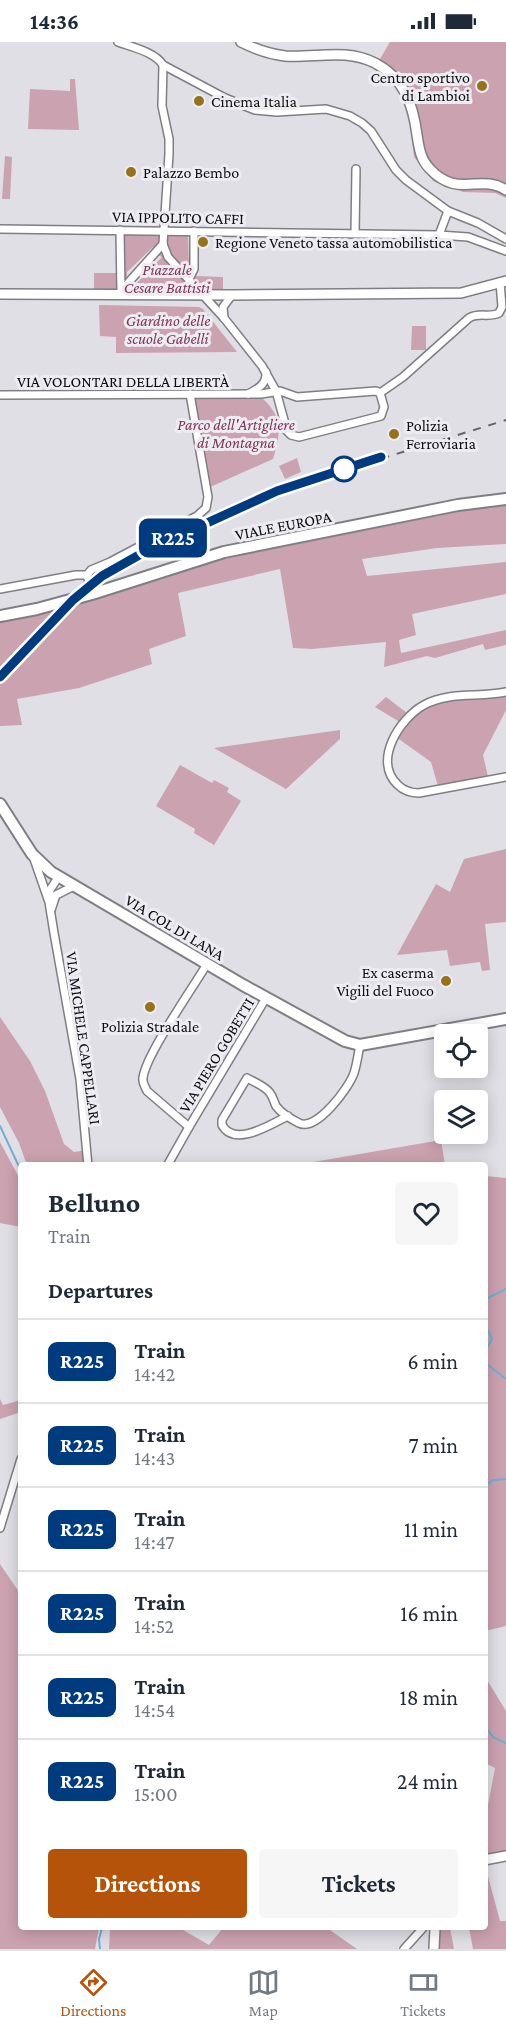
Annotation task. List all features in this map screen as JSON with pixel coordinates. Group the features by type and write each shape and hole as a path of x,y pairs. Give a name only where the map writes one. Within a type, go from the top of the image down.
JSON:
{"main road":[{"path":"241,42 272,54 350,54 364,57 387,70 396,78 408,96 415,120 420,152 430,170 455,184 489,183 506,190"},
{"path":"0,294 461,293 501,282 506,272"},
{"name":"VIALE EUROPA","path":"0,616 92,594 225,552 458,506 506,500"},
{"name":"VIA COL DI LANA","path":"0,804 32,854 45,868 266,998 345,1041 360,1045"},
{"path":"360,1045 506,1019"},
{"path":"488,1859 506,1856"},
{"path":"434,1949 435,1930"}],"street":[{"path":"118,42 150,55 161,61 163,65 225,98 255,110 277,112 326,109 350,116 371,131 400,175 448,211 506,239"},
{"path":"163,65 162,106 169,154 163,244 168,257 224,318 266,372 276,392 287,431 291,435 299,437 381,416 384,407 380,393"},
{"path":"356,169 356,233"},
{"path":"440,235 448,211"},
{"name":"VIA IPPOLITO CAFFI","path":"0,229 440,235 468,237 506,251"},
{"path":"120,230 121,295"},
{"path":"189,279 194,269 194,231"},
{"path":"121,295 127,284 163,244"},
{"path":"380,393 404,377 469,318 475,315 500,313 502,307 501,282"},
{"path":"224,318 223,307 232,295"},
{"name":"VIA VOLONTARI DELLA LIBERTÀ","path":"247,394 263,384 266,372"},
{"path":"276,392 297,397 376,391 380,393"},
{"name":"VIA VOLONTARI DELLA LIBERTÀ","path":"0,395 261,394 276,392"},
{"path":"87,575 91,570 177,526 206,508 208,497 190,394"},
{"name":"VIA VOLONTARI DELLA LIBERTÀ","path":"261,394 271,397 280,404"},
{"path":"283,412 287,405 297,397"},
{"path":"0,589 87,575"},
{"path":"87,575 92,594"},
{"path":"506,692 452,696 421,706 397,732 390,748 387,764 394,782 409,793 506,777"},
{"name":"VIA MICHELE CAPPELLARI","path":"32,854 51,901"},
{"name":"VIA MICHELE CAPPELLARI","path":"60,877 51,901 51,915 80,1079 87,1162"},
{"path":"51,901 62,891 75,886"},
{"name":"VIA PIERO GOBETTI","path":"189,1127 147,1091 143,1084 143,1077 150,1057 207,964"},
{"name":"VIA PIERO GOBETTI","path":"169,1162 266,998"},
{"path":"288,1116 241,1135 228,1132 222,1125 222,1120 247,1078 270,1092 278,1108 288,1116 300,1124 309,1125 334,1103 355,1071 360,1045"},
{"path":"0,1528 18,1469"},
{"path":"404,1949 421,1930"}],"green space":[{"path":"390,42 506,42 506,198 495,193 463,192 433,181 414,157 409,115 397,89 374,69"},
{"path":"70,79 75,79 79,130 28,129 30,89 70,91"},
{"path":"5,156 12,157 10,199 2,199"},
{"name":"Piazzale Cesare Battisti","path":"171,231 194,235 188,236 189,264 194,265 195,276 223,277 223,297 94,295 94,273 119,273 119,232","holes":["153,247 155,254 162,257 135,285 127,284 127,272"]},
{"name":"Giardino delle scuole Gabelli","path":"99,305 199,307 237,352 116,353 116,337 100,336"},
{"path":"412,326 426,326 426,350 411,350"},
{"name":"Parco dell'Artigliere di Montagna","path":"190,395 261,397 277,418 279,433 273,459 208,488"},
{"path":"297,458 301,472 285,479 279,466"},
{"path":"506,494 506,544 437,548 362,559 367,576 506,562 506,594 412,614 416,635 399,640 401,653 506,630 506,645 485,650 483,644 435,658 427,656 384,667 386,642 312,649 293,648 280,569 178,593 186,636 149,649 152,664 79,688 17,699 22,725 0,726 0,616 165,567 215,549"},
{"path":"506,695 506,710 483,755 488,777 438,786 431,762 396,737 403,724 375,707 386,697 411,716 440,700"},
{"path":"340,730 340,739 286,789 214,748"},
{"path":"180,765 212,783 214,780 229,788 227,792 241,801 214,845 194,833 195,829 156,806"},
{"path":"506,849 506,922 485,924 490,970 482,971 480,962 450,966 447,950 397,955 436,884 450,892 464,859"},
{"path":"0,1017 30,1061 45,1091 64,1144 74,1152 88,1150 91,1162 26,1162 19,1143 0,1107"},
{"path":"434,1141 434,1144 442,1144 445,1162 313,1162"},
{"path":"0,1142 18,1175 18,1226 0,1223"},
{"path":"488,1176 506,1178 506,1626 488,1630"},
{"path":"0,1399 3,1405 18,1401 18,1413 0,1419"},
{"path":"0,1564 18,1591 18,1930 99,1930 95,1949 0,1949"},
{"path":"488,1682 506,1711 506,1859 488,1862 488,1805 495,1768 488,1764"},
{"path":"488,1876 500,1921 506,1921 506,1949 473,1949 469,1930 488,1930"},
{"path":"110,1930 183,1930 209,1945 221,1930 330,1930 357,1949 109,1949"},
{"path":"438,1930 450,1930 454,1949 438,1949"}],"waterway":[{"path":"0,1126 18,1165"},
{"path":"488,1298 506,1289"},
{"path":"488,1330 492,1339 488,1346"},
{"path":"488,1365 506,1379"},
{"path":"488,1484 493,1480 506,1479"},
{"path":"488,1730 493,1737 506,1743"},
{"path":"100,1949 101,1930"}],"railway":[{"path":"102,576 148,550 277,491 506,420"}],"train":[{"name":"R225","path":"0,677 73,600 102,576 148,550 250,502 297,483 381,457"}],"place":[{"name":"Centro sportivo di Lambioi","path":"482,86"},
{"name":"Cinema Italia","path":"199,101"},
{"name":"Palazzo Bembo","path":"131,172"},
{"name":"Regione Veneto tassa automobilistica","path":"203,242"},
{"name":"Polizia Ferroviaria","path":"394,434"},
{"name":"Ex caserma Vigili del Fuoco","path":"446,981"},
{"name":"Polizia Stradale","path":"150,1007"}]}
